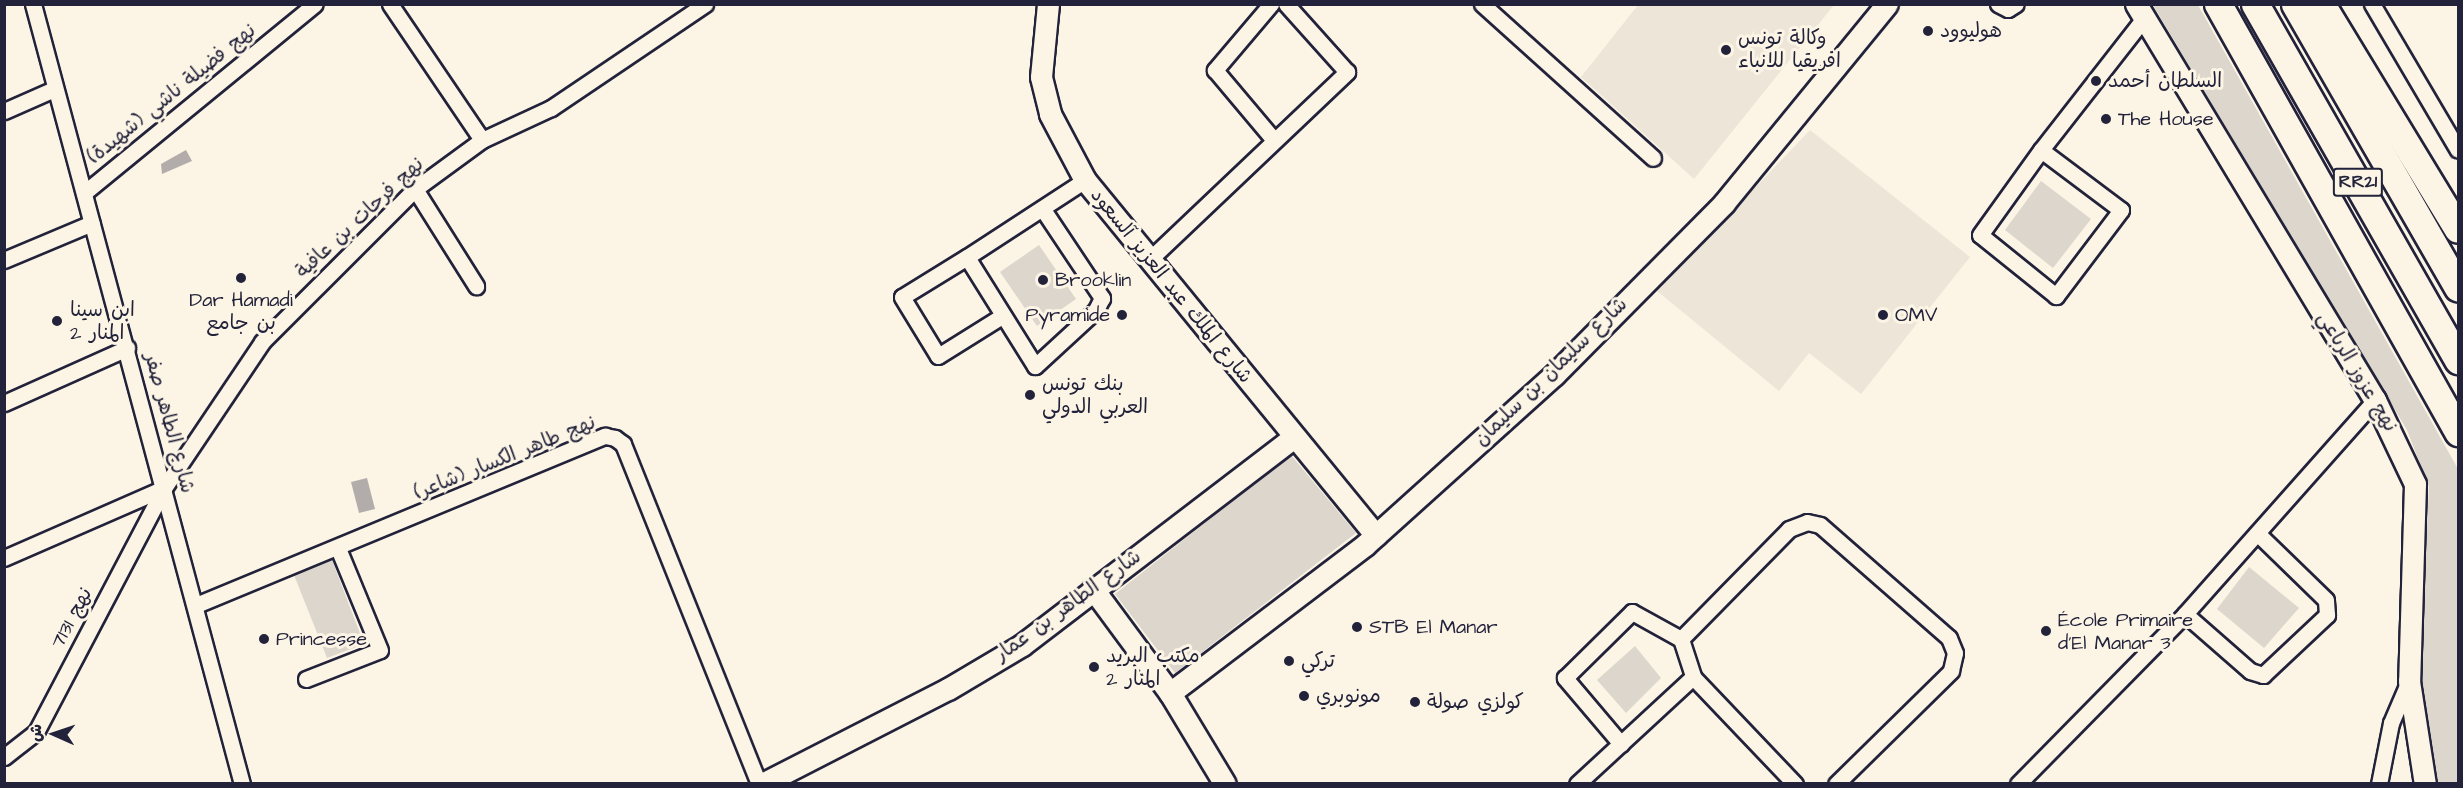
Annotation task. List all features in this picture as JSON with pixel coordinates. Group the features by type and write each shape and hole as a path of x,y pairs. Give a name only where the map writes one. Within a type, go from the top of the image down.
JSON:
{"highway":[{"path":"2218,4 2458,432"},
{"name":"RR21","path":"2255,4 2458,360"},
{"name":"RR21","path":"2295,4 2458,288"},
{"path":"2321,4 2458,229"}],"street":[{"name":"شارع الطاهر صفر","path":"33,4 242,783"},
{"name":"نهج فضيلة ناشي (شهيدة)","path":"84,193 315,4"},
{"path":"390,4 482,140"},
{"name":"نهج فرحات بن عافية","path":"164,488 245,361 415,189 482,140 551,108 705,4"},
{"name":"شارع الملك عبد العزيز آلسعود","path":"1048,4 1041,77 1050,114 1085,180 1376,535"},
{"path":"1271,4 1215,70 1274,140"},
{"path":"1150,258 1347,72 1286,4"},
{"path":"1482,4 1653,158"},
{"name":"شارع سليمان بن سليمان","path":"1170,693 1376,535 1554,375 1724,203 1887,4"},
{"path":"1998,4 2008,9 2016,4"},
{"path":"2373,4 2458,150"},
{"path":"2041,150 2121,210 2056,296 1980,237 2041,150 2140,11"},
{"name":"نهج عزوز الرباعي","path":"2140,11 2375,400 2415,484 2409,681 2426,783"},
{"path":"4,111 54,89"},
{"path":"1002,316 938,356 902,297 1044,211 1085,180"},
{"path":"415,189 476,286"},
{"path":"966,257 1035,366 1101,303 1099,290 1044,211"},
{"path":"4,260 92,223"},
{"path":"4,403 127,348"},
{"path":"2018,783 2185,614 2375,400"},
{"name":"نهج طاهر الكسار (شاعر)","path":"195,605 605,436 615,438 623,444 761,783"},
{"name":"شارع الطاهر بن عمار","path":"761,783 948,689 1022,645 1294,437"},
{"path":"4,558 164,488"},
{"name":"نهج 7131","path":"4,757 36,732 164,488"},
{"path":"1681,639 1789,529 1808,522 1820,525 1949,638 1955,653 1951,671 1836,783"},
{"path":"2185,614 2250,671 2263,675 2327,615 2326,600 2257,533"},
{"path":"306,680 380,650 338,548"},
{"path":"1093,589 1170,693 1225,783"},
{"path":"1621,744 1566,683 1569,671 1632,612 1681,639 1693,677 1795,783"},
{"path":"1577,783 1693,677"},
{"path":"2379,783 2391,723 2409,681"}],"shaded area":[{"path":"1638,5 1834,5 1694,179 1581,77"},
{"path":"2153,5 2198,5 2458,469 2458,783 2433,783 2424,726 2419,681 2429,487 2407,430"},
{"path":"1810,130 1970,257 1861,394 1809,353 1779,391 1657,291"},
{"path":"186,150 192,161 162,174 161,164"},
{"path":"2041,181 2091,219 2053,268 2005,230"},
{"path":"1039,245 1076,299 1037,326 1000,272"},
{"path":"1291,455 1356,533 1175,673 1115,594"},
{"path":"367,478 375,509 359,513 351,482"},
{"path":"332,560 364,644 327,658 294,575"},
{"path":"2249,567 2299,608 2264,648 2217,609"},
{"path":"1635,646 1661,678 1626,713 1597,680"}],"place":[{"name":"هوليوود","path":"1928,31"},
{"name":"وكالة تونس افريقيا للانباء","path":"1726,50"},
{"name":"السلطان أحمد","path":"2096,81"},
{"name":"The House","path":"2106,119"},
{"name":"Dar Hamadi بن جامع","path":"241,278"},
{"name":"Brooklin","path":"1043,280"},
{"name":"Pyramide","path":"1122,315"},
{"name":"OMV","path":"1883,315"},
{"name":"ابن سينا المنار 2","path":"57,321"},
{"name":"بنك تونس العربي الدولي","path":"1030,395"},
{"name":"STB El Manar","path":"1357,627"},
{"name":"École Primaire d'El Manar 3","path":"2046,631"},
{"name":"Princesse","path":"264,639"},
{"name":"تركي","path":"1289,661"},
{"name":"مكتب البريد المنار 2","path":"1094,667"},
{"name":"مونوبري","path":"1304,696"},
{"name":"كولزي صولة","path":"1415,702"}]}
